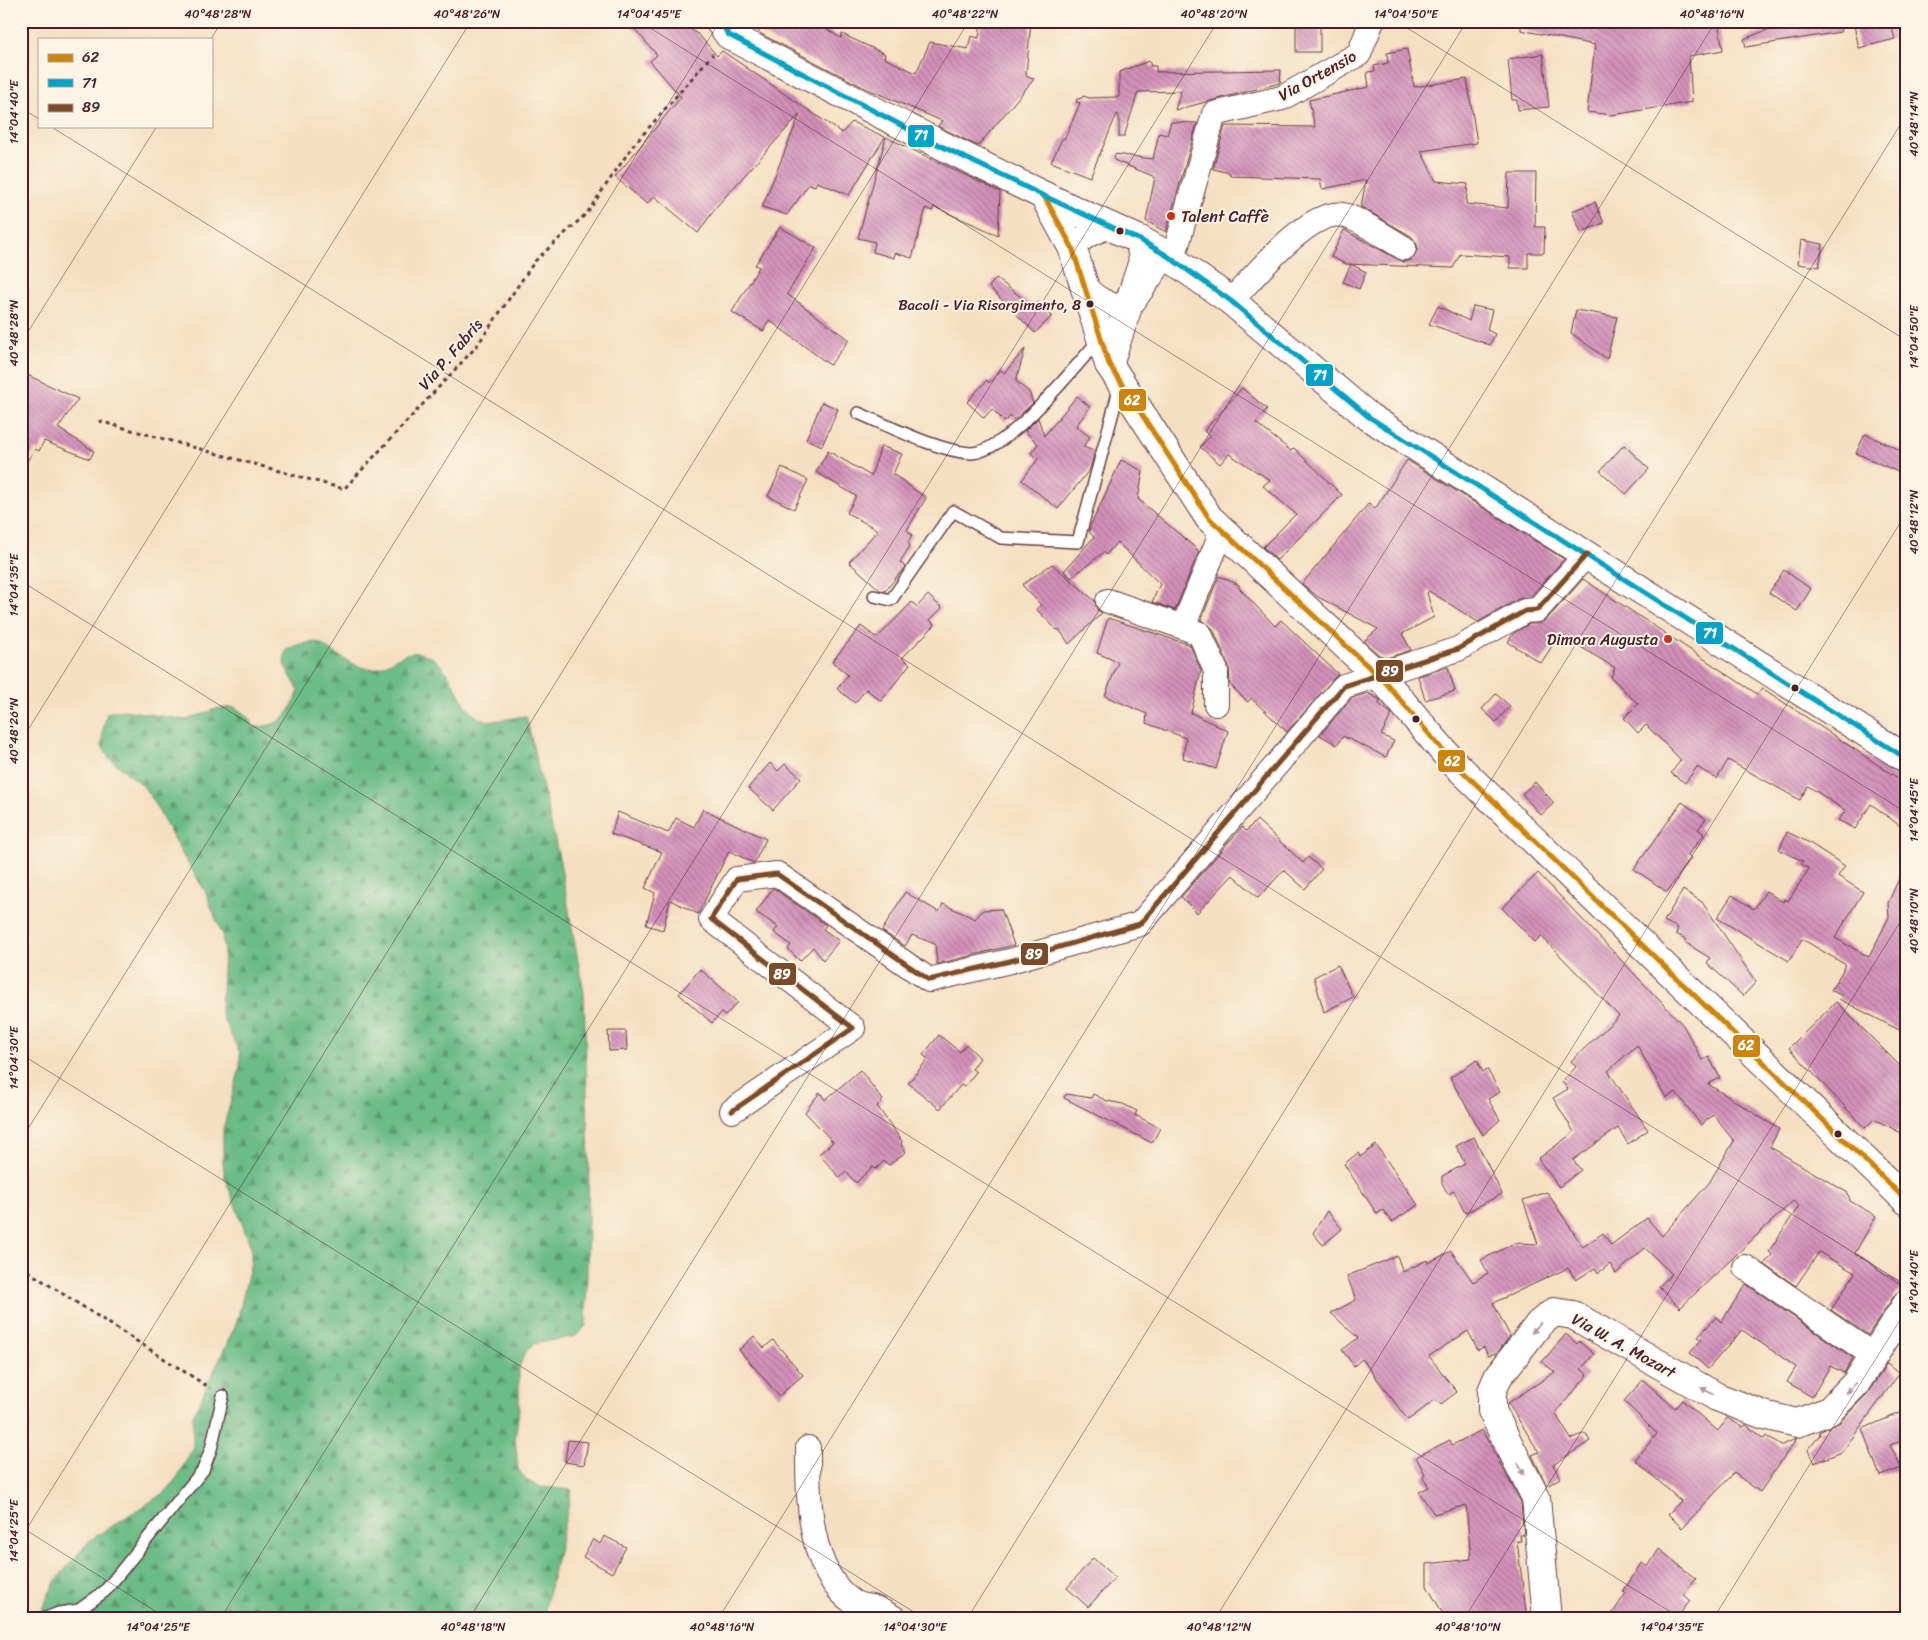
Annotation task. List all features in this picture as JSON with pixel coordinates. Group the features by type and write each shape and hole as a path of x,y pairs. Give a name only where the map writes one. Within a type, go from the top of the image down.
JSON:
{"main road":[{"path":"724,28 937,144 1140,240 1166,255 1231,301 1369,417 1907,759"},
{"path":"1044,196 1072,247 1083,285 1110,361 1209,518 1378,676 1451,760 1907,1201"},
{"path":"1110,361 1143,261 1140,240"},
{"name":"Via W. A. Mozart","path":"1547,1619 1536,1498 1492,1411 1492,1391 1498,1377 1539,1324 1554,1312 1573,1315 1717,1397 1764,1415 1797,1423 1829,1412 1856,1383 1907,1304"}],"street":[{"name":"Via Ortensio","path":"1166,255 1176,245 1214,114 1282,98 1359,54 1372,21"},
{"path":"1231,301 1287,242 1303,229 1325,218 1343,215 1404,248"},
{"path":"1072,247 1088,235 1109,226"},
{"path":"1083,285 1095,297 1109,305 1128,309 1166,255"},
{"path":"1183,627 1222,531"},
{"path":"732,1112 853,1028 711,919 737,879 777,874 929,980 1010,961 1140,924 1344,686 1458,649 1525,611 1537,610 1587,554"},
{"path":"1108,601 1200,634 1216,671 1216,704"},
{"path":"1745,1267 1874,1356"},
{"path":"808,1448 808,1493 814,1532 825,1567 836,1588 855,1603 876,1608 896,1619"}],"lane":[{"path":"858,413 944,447 971,453 992,447 1110,361"},
{"path":"874,596 891,600 953,511 1001,538 1078,542 1110,361"},
{"path":"43,1619 59,1613 79,1610 105,1591 203,1470 211,1449 223,1396"}],"path":[{"name":"Via P. Fabris","path":"99,421 344,489 476,347 535,261 587,213 632,147 724,28"},
{"path":"21,1267 223,1396"}],"green space":[{"path":"317,642 358,666 372,669 383,666 406,654 419,653 431,657 440,664 466,705 481,719 497,721 526,716 560,862 584,993 589,1165 586,1326 576,1336 533,1344 524,1354 519,1368 519,1410 515,1439 518,1469 527,1481 542,1487 572,1490 545,1609 541,1619 37,1619 56,1580 90,1540 167,1491 178,1476 193,1448 193,1416 237,1322 251,1262 251,1247 225,1178 223,1162 223,1129 240,1068 240,1053 221,1014 224,950 222,934 205,891 152,799 143,786 109,758 102,746 107,713 123,710 186,720 216,709 234,707 246,715 254,727 271,725 278,722 288,712 299,691 284,664 286,650 301,644"}],"building":[{"path":"628,21 678,21 699,35 717,56 722,51 842,133 852,122 885,137 849,195 817,182 815,186 809,184 787,215 762,207 800,114 717,206 698,233 654,196 647,204 615,177 681,97 650,61 657,55"},
{"path":"749,21 813,21 841,38 842,34 885,54 884,58 916,73 930,42 968,49 971,36 979,38 981,21 1031,21 1026,75 1034,79 978,146 938,126 942,121 863,87 761,34"},
{"path":"1296,21 1320,21 1320,52 1296,52"},
{"path":"1521,21 1718,21 1723,50 1689,56 1692,102 1612,115 1587,112 1595,45 1521,30"},
{"path":"1790,21 1840,21 1841,32 1746,47 1744,39"},
{"path":"1853,21 1890,21 1895,39 1859,48"},
{"path":"1407,49 1414,87 1467,79 1477,143 1421,151 1436,181 1468,184 1466,204 1508,208 1509,173 1536,173 1535,227 1545,227 1544,253 1528,253 1528,268 1510,268 1510,257 1460,254 1453,268 1346,264 1331,257 1344,230 1403,262 1411,260 1418,249 1416,242 1411,236 1361,207 1366,180 1322,189 1320,179 1230,176 1230,173 1213,169 1225,126 1315,127 1309,100 1369,87 1367,72 1375,71 1374,66 1388,63 1387,53"},
{"path":"1543,54 1549,107 1518,110 1517,100 1512,100 1508,59"},
{"path":"1149,61 1151,66 1156,66 1156,72 1281,70 1280,83 1175,110 1181,91 1138,92 1124,137 1119,137 1119,115 1117,114 1090,177 1051,162 1062,139 1065,138 1080,103 1076,102 1077,99 1083,96 1089,98 1119,97 1119,72"},
{"path":"1171,122 1197,123 1166,232 1146,221 1155,177 1114,160 1115,154 1153,159 1159,133 1167,135"},
{"path":"886,137 1000,192 998,235 934,207 932,211 926,208 912,258 895,253 894,258 873,252 875,242 858,238"},
{"path":"1595,202 1604,223 1581,232 1572,211"},
{"path":"780,227 816,248 787,294 849,340 830,365 769,320 763,331 732,312 759,267 755,265"},
{"path":"1801,240 1823,244 1819,267 1798,264"},
{"path":"1351,264 1366,272 1359,289 1343,282"},
{"path":"996,278 1034,307 1038,302 1052,316 1035,333 989,287"},
{"path":"1438,306 1469,321 1473,306 1492,310 1487,330 1495,334 1490,345 1429,324"},
{"path":"1576,310 1617,317 1607,359 1571,333"},
{"path":"1025,349 1016,381 1029,392 1033,403 1014,420 1010,416 1005,422 992,409 984,418 967,402 987,380 989,383 1001,370 1004,373"},
{"path":"21,372 78,399 58,428 94,451 90,459 44,441 39,451 35,449 21,470"},
{"path":"1242,388 1267,409 1256,423 1291,451 1294,448 1342,495 1277,560 1263,547 1296,514 1263,486 1270,480 1229,454 1220,464 1200,447 1210,436 1204,431"},
{"path":"1077,396 1090,407 1076,426 1090,437 1083,447 1095,451 1090,469 1058,509 1022,480 1038,459 1031,453 1038,444 1025,431 1038,418 1044,436"},
{"path":"822,402 838,409 822,446 806,439"},
{"path":"1865,434 1907,453 1907,476 1856,453"},
{"path":"1624,445 1649,469 1626,494 1600,471"},
{"path":"881,446 902,454 893,474 926,498 907,530 912,535 908,543 910,546 900,562 905,567 885,591 880,590 849,562 878,530 847,513 856,496 816,472 828,451 871,476"},
{"path":"1121,460 1143,471 1138,499 1199,551 1175,610 1152,602 1160,584 1117,542 1106,555 1104,552 1071,578 1064,571 1094,537 1089,532 1090,527"},
{"path":"1407,460 1564,559 1530,597 1518,599 1478,622 1429,591 1427,593 1434,617 1402,634 1411,650 1387,658 1379,655 1364,641 1378,629 1318,597 1302,584 1369,503 1375,509"},
{"path":"782,467 808,480 794,509 768,496"},
{"path":"1052,564 1095,601 1097,610 1102,613 1069,644 1059,629 1057,630 1036,609 1041,605 1022,585"},
{"path":"1784,570 1811,589 1797,611 1769,593"},
{"path":"1219,576 1239,585 1239,588 1275,626 1281,620 1338,674 1287,732 1251,698 1248,702 1230,685 1229,666 1213,629 1201,620"},
{"path":"1583,579 1757,694 1762,688 1907,784 1907,831 1871,804 1855,829 1838,820 1846,811 1808,786 1800,800 1728,760 1717,779 1697,767 1685,783 1671,773 1681,760 1646,725 1638,733 1624,718 1638,704 1611,677 1615,668 1560,634 1541,663 1508,642 1513,634 1529,624 1539,624 1547,619"},
{"path":"928,595 942,608 930,620 935,625 902,658 910,664 881,701 866,689 855,703 837,689 848,675 832,662 861,626 877,638 912,602 917,607"},
{"path":"1108,618 1190,645 1201,671 1191,713 1228,731 1216,769 1183,758 1186,738 1146,723 1147,714 1105,696 1118,662 1097,653"},
{"path":"1448,667 1455,691 1425,700 1418,676"},
{"path":"1368,693 1380,700 1379,704 1392,714 1381,735 1394,741 1386,757 1343,736 1337,745 1320,735 1352,698"},
{"path":"1496,694 1510,706 1496,722 1482,709"},
{"path":"770,763 778,771 785,764 801,778 773,810 748,788"},
{"path":"1535,782 1554,803 1541,815 1522,794"},
{"path":"1682,802 1706,819 1698,829 1704,834 1688,855 1691,858 1667,892 1634,869"},
{"path":"703,809 766,839 754,863 729,851 698,914 670,900 663,930 646,925 655,893 645,888 662,852 611,834 618,812 668,833 676,818 694,827"},
{"path":"1257,820 1303,863 1308,857 1322,869 1305,889 1284,870 1258,898 1233,875 1197,913 1181,897 1242,827 1246,831"},
{"path":"1787,832 1808,842 1845,866 1838,876 1863,892 1835,938 1869,957 1889,917 1888,903 1907,861 1907,1034 1839,999 1842,996 1831,990 1846,965 1802,939 1789,961 1717,918 1732,895 1754,909 1766,891 1783,902 1784,899 1788,901 1809,869 1801,864 1803,861 1779,850"},
{"path":"1538,873 1683,1025 1702,1060 1709,1057 1720,1078 1708,1084 1779,1129 1770,1147 1848,1193 1850,1201 1876,1216 1855,1253 1905,1287 1894,1296 1868,1335 1831,1310 1855,1273 1819,1252 1796,1286 1764,1264 1772,1255 1769,1251 1799,1206 1793,1201 1680,1308 1659,1286 1672,1274 1645,1248 1616,1274 1610,1264 1598,1273 1595,1268 1576,1280 1568,1268 1493,1303 1510,1336 1498,1352 1488,1356 1484,1347 1478,1350 1468,1331 1429,1356 1457,1392 1441,1404 1435,1400 1408,1420 1362,1359 1354,1366 1342,1350 1358,1338 1331,1313 1356,1300 1347,1276 1397,1256 1403,1272 1427,1260 1428,1263 1451,1251 1473,1282 1488,1273 1481,1260 1515,1243 1538,1244 1523,1200 1547,1192 1583,1247 1603,1233 1611,1245 1647,1218 1662,1236 1709,1183 1734,1141 1713,1115 1701,1125 1676,1092 1666,1098 1637,1045 1608,1071 1648,1130 1628,1144 1618,1128 1573,1160 1581,1170 1559,1187 1538,1159 1574,1132 1553,1098 1568,1089 1562,1082 1576,1067 1571,1061 1619,1016 1541,936 1535,942 1502,908"},
{"path":"773,888 826,925 823,929 839,941 823,960 813,947 800,961 788,949 791,945 774,932 778,927 756,912"},
{"path":"1683,890 1702,902 1756,982 1743,996 1707,963 1710,958 1686,943 1686,939 1676,934 1678,928 1664,921"},
{"path":"905,892 939,912 943,904 975,919 983,910 1001,909 1014,945 937,964 935,944 912,935 905,946 882,931"},
{"path":"1338,965 1353,997 1324,1012 1314,977"},
{"path":"700,969 738,1002 725,1016 721,1013 712,1023 679,994"},
{"path":"1836,1002 1907,1073 1907,1136 1874,1119 1865,1128 1789,1048"},
{"path":"608,1031 626,1031 627,1050 609,1051"},
{"path":"939,1035 960,1052 966,1044 980,1058 972,1069 976,1072 964,1087 961,1085 940,1109 908,1083 928,1059 923,1055"},
{"path":"1477,1060 1483,1072 1487,1069 1500,1092 1488,1099 1500,1120 1483,1135 1450,1078"},
{"path":"860,1070 883,1100 877,1106 902,1141 901,1144 906,1152 889,1165 884,1161 876,1169 872,1167 856,1183 846,1172 840,1178 819,1154 833,1142 805,1112 820,1092 825,1100"},
{"path":"1066,1094 1091,1098 1093,1094 1107,1101 1123,1104 1137,1111 1135,1115 1160,1128 1152,1143 1064,1098"},
{"path":"1474,1137 1502,1194 1465,1213 1454,1191 1448,1194 1442,1183 1442,1176 1465,1164 1456,1146"},
{"path":"1376,1145 1418,1205 1392,1222 1383,1210 1377,1214 1344,1164 1358,1153 1360,1157"},
{"path":"1327,1211 1342,1229 1323,1245 1313,1233"},
{"path":"1746,1284 1853,1358 1844,1373 1830,1366 1812,1397 1787,1382 1796,1367 1742,1330 1708,1369 1690,1353 1702,1339 1698,1337 1716,1317 1721,1322"},
{"path":"1566,1334 1577,1344 1579,1341 1594,1354 1581,1369 1588,1375 1555,1413 1571,1439 1585,1433 1590,1441 1553,1465 1560,1478 1547,1486 1532,1455 1539,1452 1508,1403 1555,1372 1542,1362"},
{"path":"754,1336 764,1348 773,1340 803,1375 779,1396 739,1350"},
{"path":"1887,1364 1899,1374 1842,1452 1814,1463 1808,1450 1820,1435 1819,1432 1840,1422 1867,1394"},
{"path":"1643,1380 1675,1408 1682,1400 1718,1431 1727,1418 1743,1427 1746,1425 1764,1439 1766,1436 1781,1446 1797,1438 1760,1492 1734,1473 1682,1528 1668,1514 1681,1501 1635,1460 1657,1434 1624,1401"},
{"path":"1907,1410 1907,1439 1890,1445 1902,1468 1880,1476 1862,1429"},
{"path":"1482,1430 1521,1502 1524,1535 1520,1535 1521,1541 1517,1541 1527,1619 1475,1619 1475,1615 1446,1619 1427,1586 1427,1564 1471,1559 1466,1505 1434,1514 1419,1492 1429,1487 1423,1478 1425,1474 1416,1457 1450,1440 1452,1445"},
{"path":"568,1440 588,1442 584,1465 565,1462"},
{"path":"604,1536 626,1547 612,1573 583,1557 593,1539 600,1544"},
{"path":"1659,1549 1696,1579 1683,1595 1690,1601 1676,1619 1609,1619 1626,1593 1623,1592 1641,1563 1648,1567"},
{"path":"1093,1558 1115,1578 1088,1607 1067,1588"}],"transit line":[{"name":"71","path":"719,21 729,35 937,144 1140,240 1166,255 1231,301 1369,417 1907,759"},
{"name":"62","path":"1044,196 1072,247 1109,364 1209,518 1386,683 1451,760 1907,1201"},
{"name":"89","path":"732,1111 853,1028 711,919 737,879 777,874 929,980 1010,961 1140,924 1344,686 1458,649 1525,611 1537,610 1587,554"}],"place":[{"name":"Talent Caffè","path":"1171,216"},
{"name":"Bacoli - Via Risorgimento, 8","path":"1090,304"},
{"name":"Dimora Augusta","path":"1668,639"}]}
